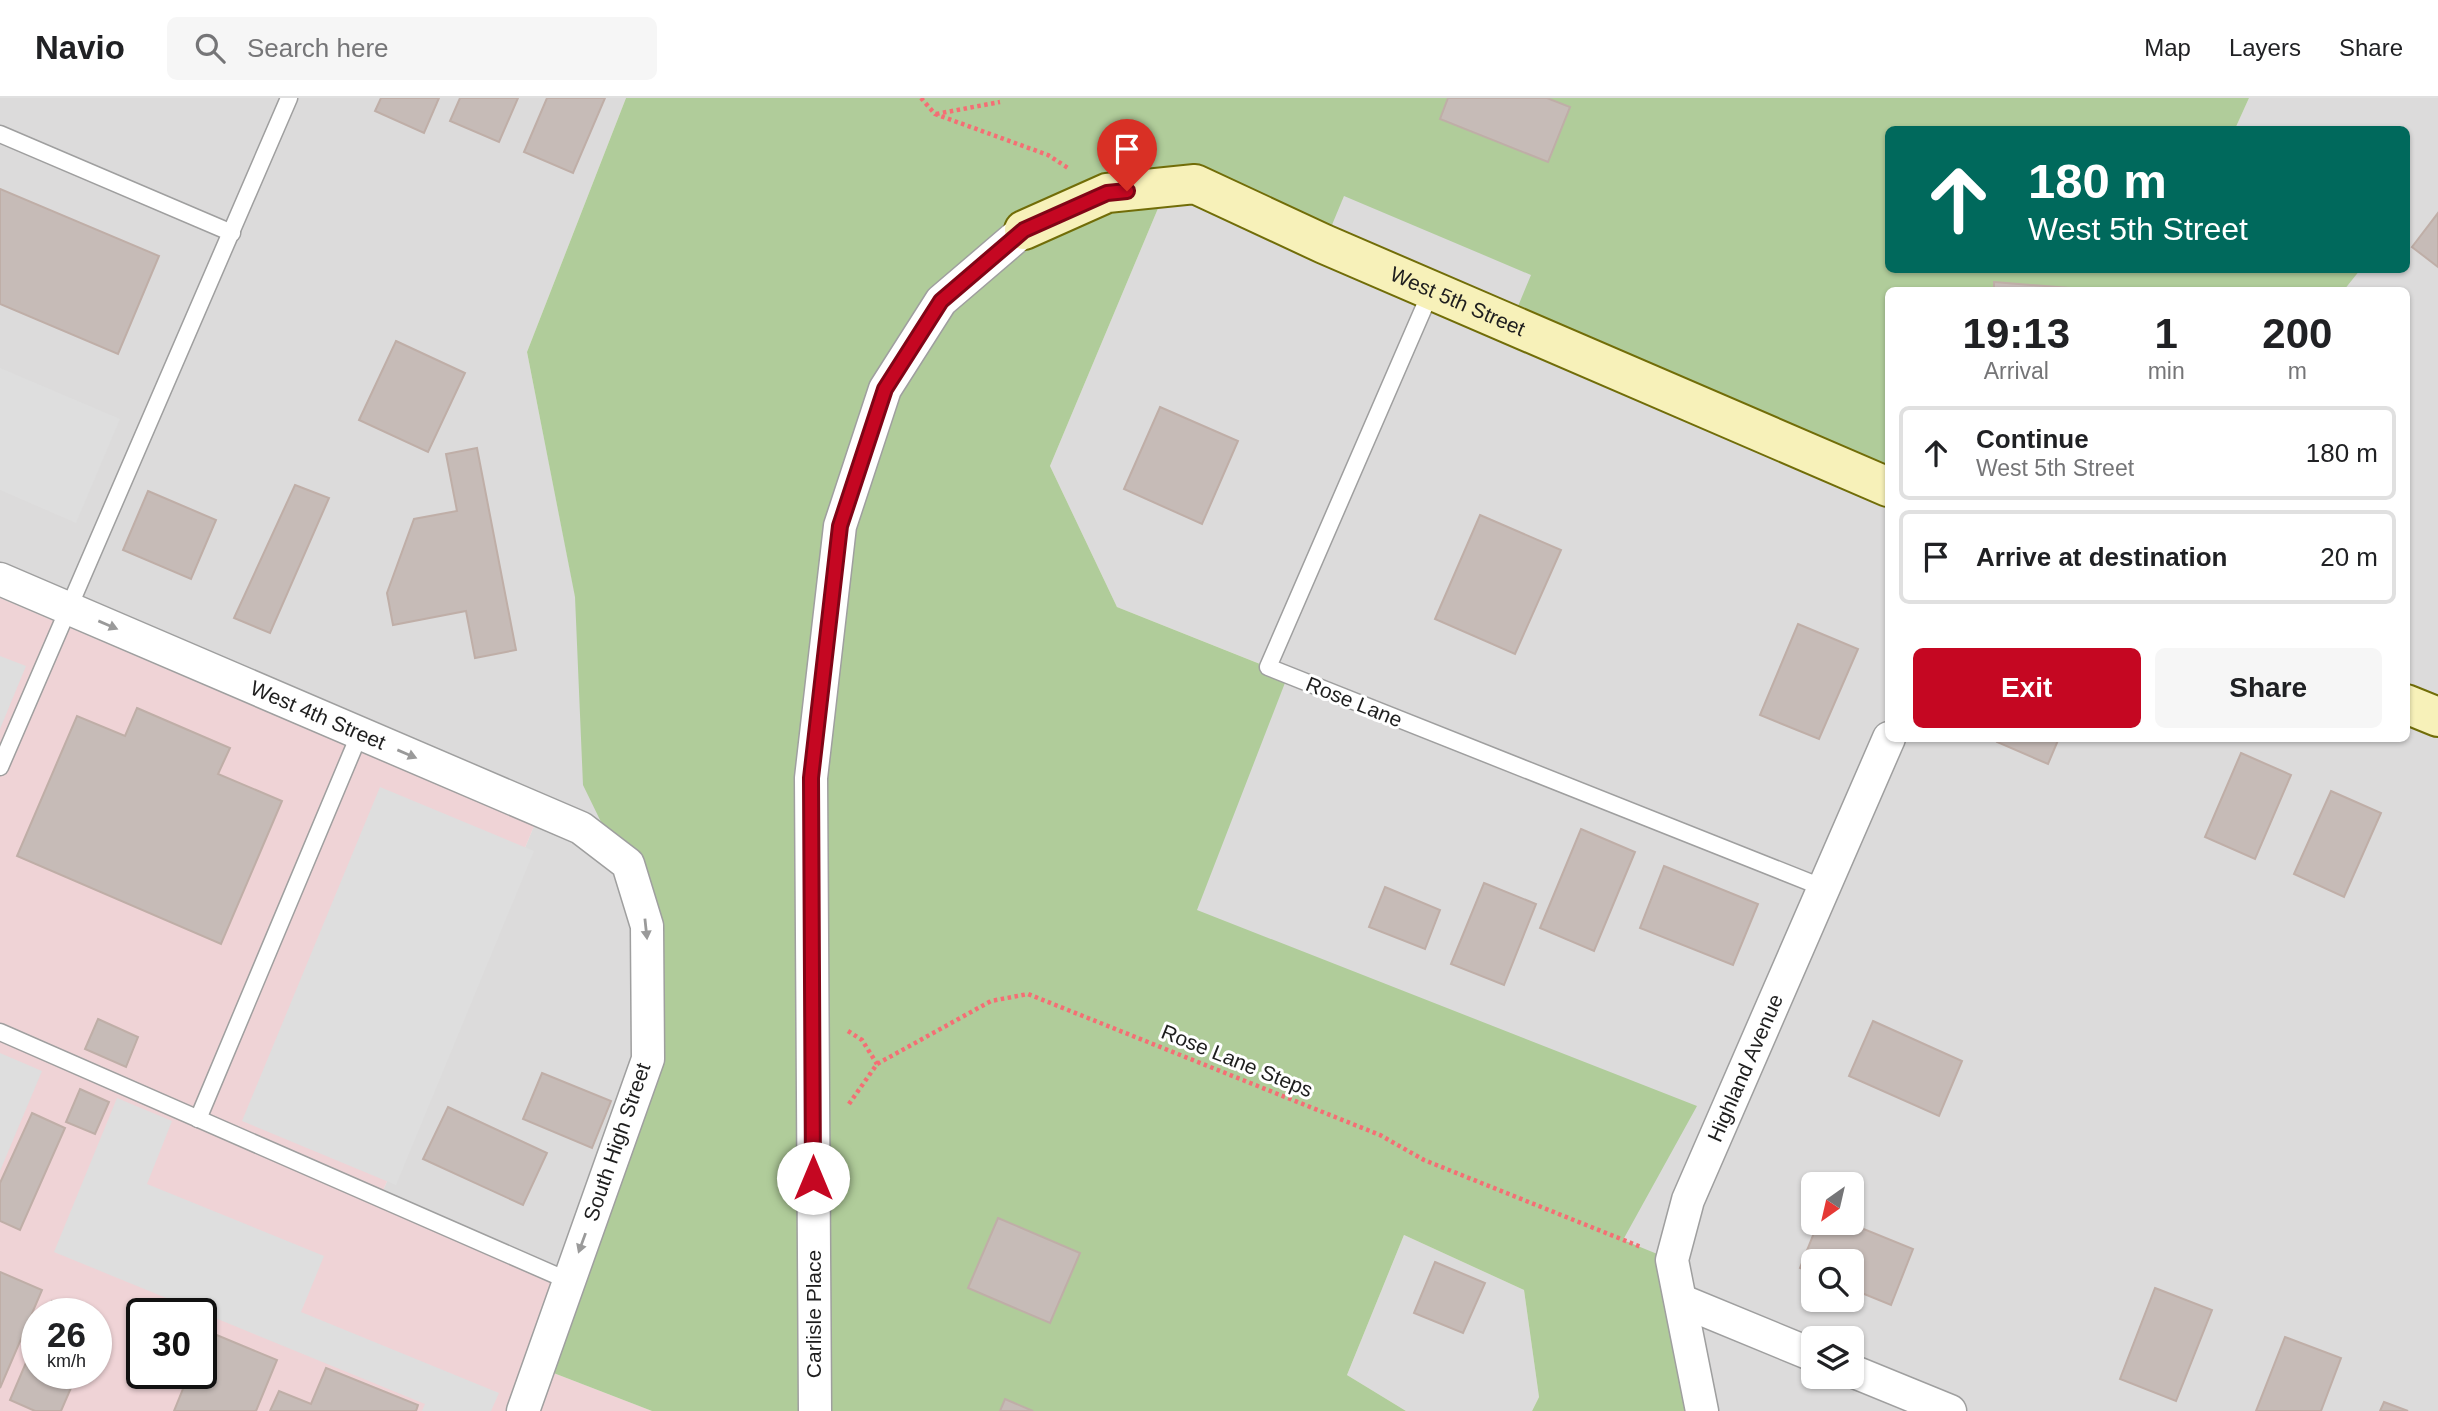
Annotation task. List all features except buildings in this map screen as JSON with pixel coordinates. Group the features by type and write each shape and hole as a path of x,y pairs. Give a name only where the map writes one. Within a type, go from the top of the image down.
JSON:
{"street":[{"name":"West 5th Street","path":"1024,230 1107,193 1195,184 1324,244 1885,486"},
{"name":"Carlisle Place","path":"815,1411 811,778 840,526 885,389 941,301 1024,230"},
{"name":"West 4th Street","path":"0,579 581,828 628,864"},
{"path":"2410,706 2438,717"},
{"name":"Highland Avenue","path":"1702,1411 1672,1260 1688,1200 1887,742"},
{"name":"South High Street","path":"523,1411 648,1059 647,926 628,864"},
{"path":"1682,1301 1801,1350"},
{"path":"1864,1376 1950,1411"}],"lane":[{"path":"0,767 289,98"},
{"path":"0,134 232,233"},
{"name":"Rose Lane","path":"1432,289 1268,667 1824,888"},
{"path":"198,1119 360,733"},
{"path":"0,1032 569,1281"}],"path":[{"path":"921,98 935,114 1048,155 1107,193"},
{"path":"935,114 1000,102"},
{"name":"Rose Lane Steps","path":"813,1126 851,1102 877,1064 991,1001 1028,994 1380,1135 1424,1160 1672,1260"}],"shaded area":[{"path":"0,98 626,98 527,352 628,864 648,1059 569,1281 380,1198 534,826 0,598"},
{"path":"1382,98 1885,485 1885,742 2410,742 2410,287 1984,287 1991,273 2410,273 2410,126 2236,126 2249,98 2438,98 2438,1411 1702,1411 1424,1160 1146,1041 1268,667 1117,607 1050,466 1167,187"},
{"path":"0,368 120,419 76,523 0,490"},
{"path":"0,598 534,826 380,1198 569,1281 538,1367 652,1411 0,1411"},
{"path":"0,656 26,666 0,729"},
{"path":"380,787 534,851 396,1185 242,1121"},
{"path":"0,1053 42,1071 0,1171"},
{"path":"117,1098 172,1121 147,1184 324,1256 301,1312 499,1393 491,1411 422,1411 425,1404 217,1319 217,1298 166,1298 54,1252"},
{"path":"1404,1235 1524,1290 1539,1397 1532,1411 1406,1411 1347,1375"}],"green space":[{"path":"626,98 2249,98 2236,126 1885,126 1885,273 2358,273 2346,287 1885,287 1885,486 1511,323 1531,275 1344,196 1324,244 1167,187 1050,466 1117,607 1288,675 1197,910 1697,1106 1623,1240 1672,1260 1702,1411 1532,1411 1539,1397 1524,1290 1404,1235 1347,1375 1406,1411 652,1411 538,1367 648,1059 640,902 583,785 575,597 527,352"}],"route":[{"path":"813,1178 811,778 840,526 885,389 941,301 1024,230 1107,193 1127,191"}]}
